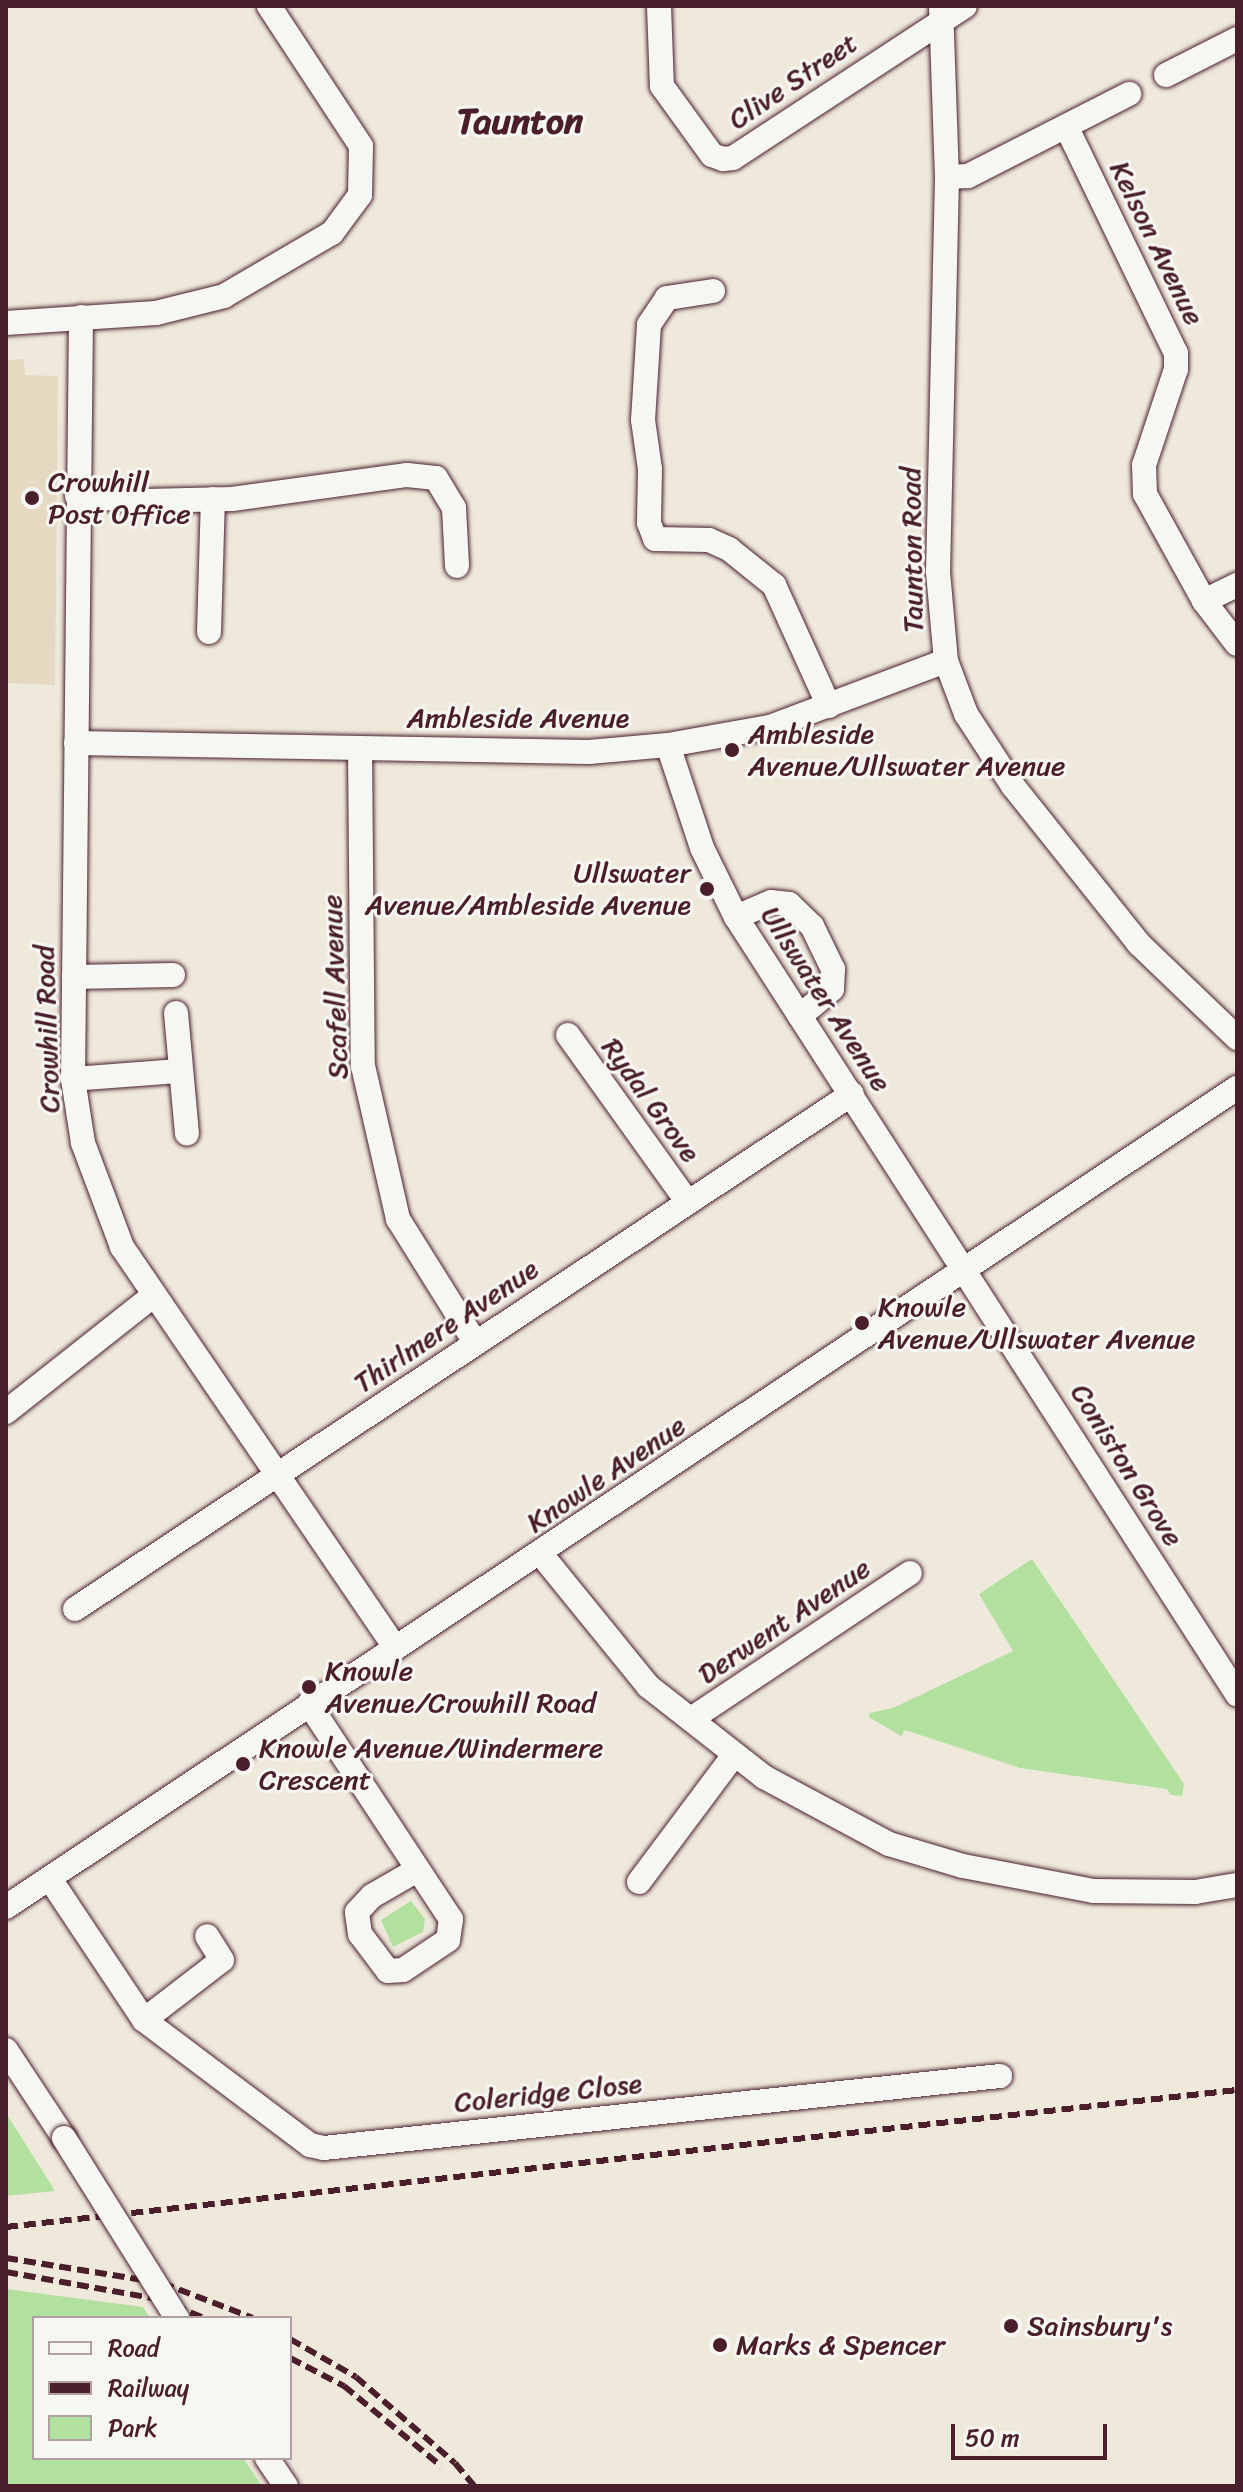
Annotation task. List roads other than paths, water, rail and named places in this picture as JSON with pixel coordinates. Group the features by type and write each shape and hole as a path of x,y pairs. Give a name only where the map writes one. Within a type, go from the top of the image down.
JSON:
{"street":[{"path":"6,323 156,313 224,296 332,233 360,195 361,146 269,6"},
{"name":"Clive Street","path":"659,6 662,86 712,155 723,159 733,158 941,12 965,6"},
{"name":"Taunton Road","path":"941,12 947,177 938,572 946,661 966,714 1013,786 1139,944 1237,1038"},
{"path":"1166,75 1237,39"},
{"path":"947,177 968,176 1129,94"},
{"name":"Kelson Avenue","path":"1067,128 1176,353 1176,369 1143,476 1145,494 1204,601 1237,644"},
{"path":"713,291 667,298 649,325 643,420 650,469 649,523 655,539 709,540 729,549 774,585 829,706"},
{"name":"Crowhill Road","path":"81,317 73,1079 83,1143 122,1247 281,1474 395,1647"},
{"path":"77,496 213,499 407,475 436,478 454,508 457,566"},
{"path":"209,632 213,499"},
{"path":"1204,601 1237,585"},
{"name":"Ambleside Avenue","path":"76,743 589,752 668,745 770,727 946,661"},
{"name":"Ullswater Avenue","path":"668,745 702,848 736,917 967,1269"},
{"name":"Scafell Avenue","path":"360,748 363,1066 398,1219 475,1342"},
{"path":"736,917 771,902 789,904 812,926 833,969 832,989 800,1016"},
{"path":"74,977 173,975"},
{"path":"176,1013 187,1133"},
{"name":"Rydal Grove","path":"568,1035 686,1200"},
{"path":"73,1079 180,1071"},
{"name":"Knowle Avenue","path":"6,1907 1237,1088"},
{"name":"Thirlmere Avenue","path":"75,1609 281,1474 686,1200 852,1094"},
{"name":"Coniston Grove","path":"967,1269 1237,1694"},
{"path":"7,1410 154,1295"},
{"path":"540,1553 648,1686 734,1755 889,1844 963,1866 1094,1891 1195,1892 1237,1885"},
{"name":"Derwent Avenue","path":"691,1719 910,1573"},
{"path":"309,1704 417,1870"},
{"path":"639,1882 734,1755"},
{"name":"Coleridge Close","path":"50,1879 144,2020 310,2145 324,2148 1000,2076"},
{"path":"144,2020 222,1960 207,1936"},
{"path":"6,2050 176,2316"},
{"path":"268,2460 286,2486"}],"railway":[{"path":"6,2227 1237,2090"},
{"path":"6,2258 162,2283 248,2316"},
{"path":"6,2272 157,2299 199,2316"},
{"path":"292,2340 356,2377 455,2463 474,2486"},
{"path":"292,2359 344,2386 441,2466"}],"place":[{"name":"Crowhill Post Office","path":"32,498"},
{"name":"Ambleside Avenue/Ullswater Avenue","path":"732,750"},
{"name":"Ullswater Avenue/Ambleside Avenue","path":"707,889"},
{"name":"Knowle Avenue/Ullswater Avenue","path":"862,1323"},
{"name":"Knowle Avenue/Crowhill Road","path":"309,1687"},
{"name":"Knowle Avenue/Windermere Crescent","path":"243,1764"},
{"name":"Sainsbury's","path":"1011,2326"},
{"name":"Marks & Spencer","path":"720,2345"}],"district":[{"name":"Taunton","path":"520,122"}]}
